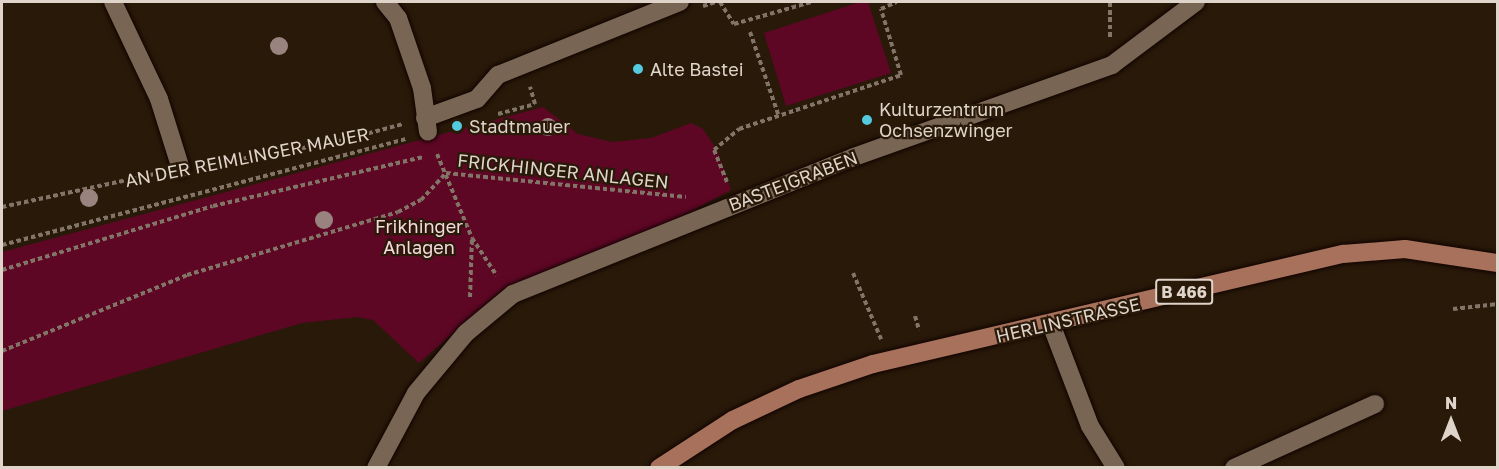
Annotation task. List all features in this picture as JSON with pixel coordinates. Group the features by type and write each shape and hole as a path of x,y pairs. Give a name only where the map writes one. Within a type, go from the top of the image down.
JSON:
{"main road":[{"name":"HERLINSTRASSE","path":"659,468 700,438 799,389 890,360 1343,254 1405,249 1497,263"}],"street":[{"path":"117,2 159,99 180,169"},
{"path":"385,2 398,18 422,88 422,129 477,99 498,75 687,6"},
{"name":"BASTEIGRABEN","path":"375,468 416,393 466,333 513,294 732,204 1112,64 1196,2"},
{"path":"1051,324 1090,426 1116,468"},
{"path":"1234,468 1375,404"}],"path":[{"path":"687,6 716,2"},
{"path":"720,2 734,24 812,2"},
{"path":"732,204 714,150 739,129 778,114 901,75 881,9 896,2"},
{"path":"750,32 778,114"},
{"path":"491,116 535,104 526,76"},
{"name":"AN DER REIMLINGER MAUER","path":"2,207 180,169 422,129"},
{"path":"2,245 422,129"},
{"name":"FRICKHINGER ANLAGEN","path":"2,270 213,206 437,154 446,173"},
{"path":"446,173 472,238 513,294"},
{"name":"FRICKHINGER ANLAGEN","path":"446,173 732,204"},
{"name":"FRICKHINGER ANLAGEN","path":"2,351 187,275 398,212 421,200 446,173"},
{"path":"466,333 472,238"},
{"path":"853,273 890,360"},
{"path":"1453,309 1497,304"}],"green space":[{"path":"860,2 868,2 891,73 786,106 764,33"},
{"name":"Frikhinger Anlagen","path":"543,107 578,134 612,142 651,138 691,123 703,129 717,150 731,190 669,223 502,290 419,363 373,320 357,317 302,323 2,411 2,252"}],"place":[{"name":"Alte Bastei","path":"638,69"},
{"name":"Kulturzentrum Ochsenzwinger","path":"867,120"},
{"name":"Stadtmauer","path":"457,126"}]}
